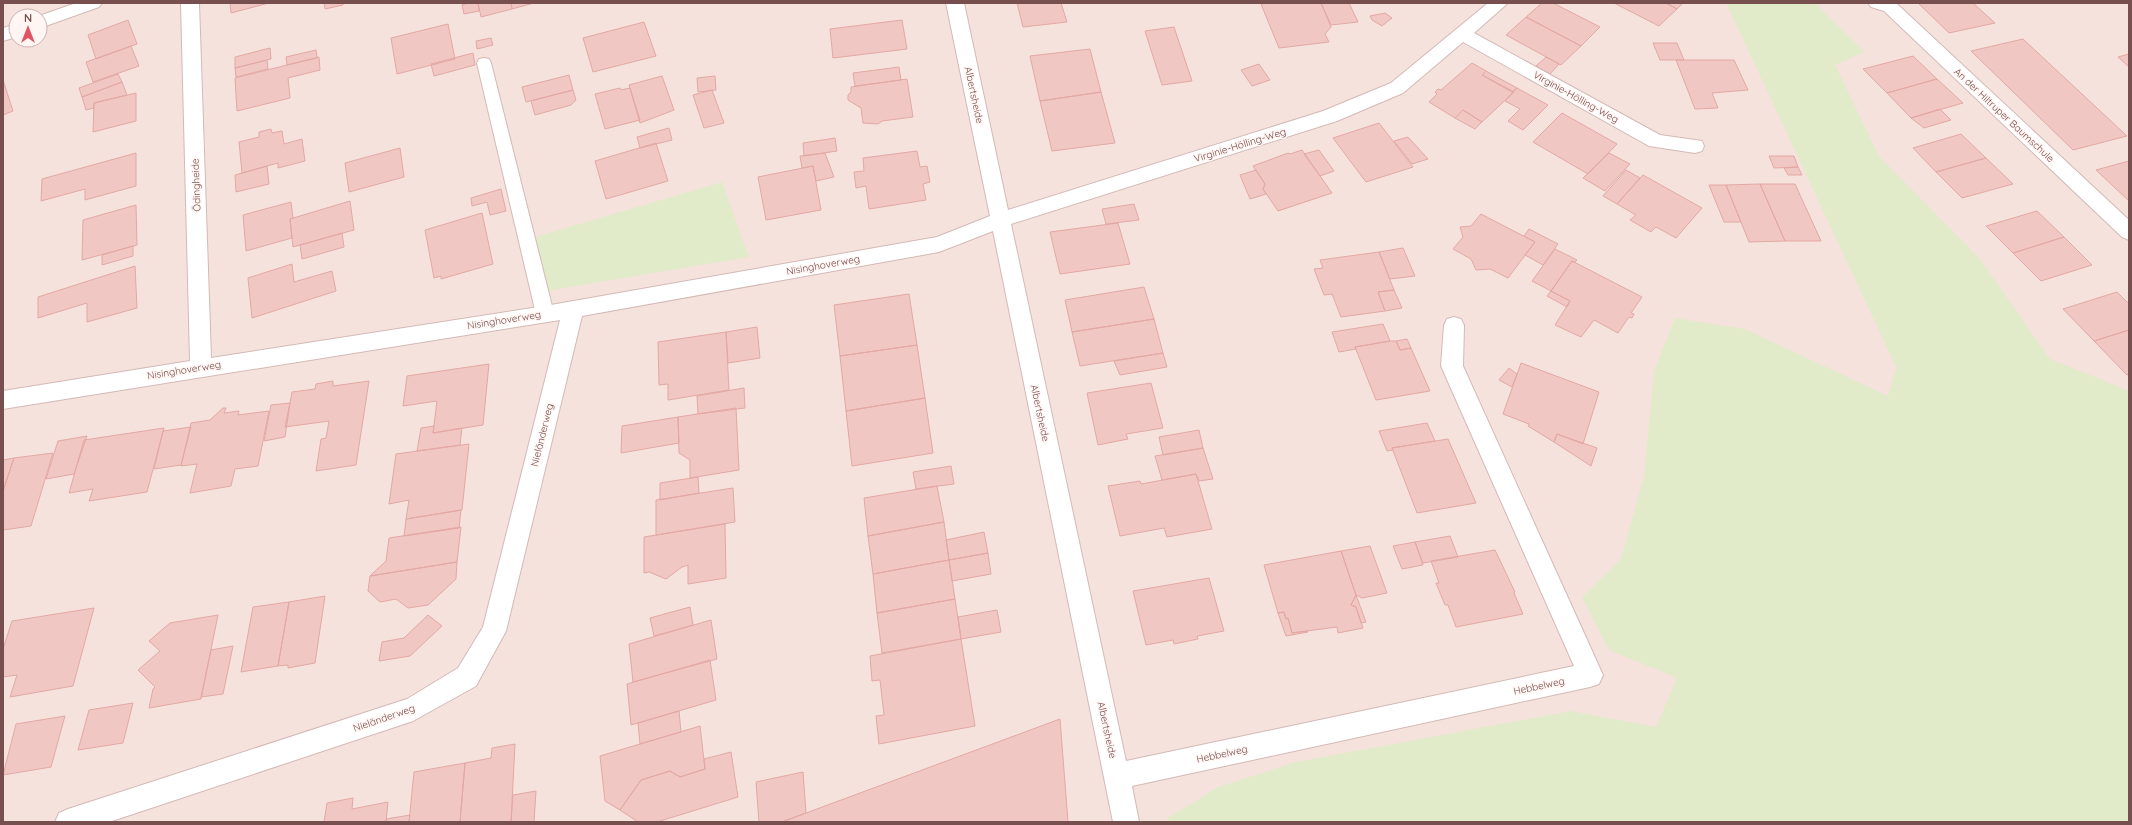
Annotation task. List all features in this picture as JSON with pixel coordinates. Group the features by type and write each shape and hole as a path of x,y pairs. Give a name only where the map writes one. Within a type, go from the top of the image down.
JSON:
{"street":[{"path":"48,19 93,3"},
{"name":"Ödingheide","path":"190,3 201,367"},
{"name":"Albertsheide","path":"955,3 999,220 1126,822"},
{"name":"Virginie-Hölling-Weg","path":"999,220 1330,116 1397,88 1499,3"},
{"name":"An der Hiltruper Baumschule","path":"1877,3 1890,7 2129,232"},
{"name":"Virginie-Hölling-Weg","path":"1462,34 1656,141 1694,146"},
{"name":"Nisinghoverweg","path":"3,400 201,367 545,314 939,244 999,220"},
{"name":"Nieländerweg","path":"68,822 413,709 467,677 494,631 574,309"},
{"name":"Hebbelweg","path":"1117,776 1590,675 1452,366 1454,325"}],"lane":[{"path":"484,62 545,314"}],"shaded area":[{"path":"3,3 2129,3 2129,822 3,822"}],"green space":[{"path":"1726,3 1815,3 1865,52 1835,65 1879,156 1980,259 2050,359 2129,390 2129,822 1169,822 1168,818 1218,787 1296,762 1571,711 1656,727 1677,678 1609,650 1582,597 1621,559 1644,476 1654,372 1675,318 1745,329 1888,396 1896,367"},
{"path":"722,182 749,257 547,291 535,237"}],"building":[{"path":"230,3 269,3 231,13"},
{"path":"324,3 343,3 343,5 325,9"},
{"path":"468,3 478,3 479,11 464,14 462,5"},
{"path":"478,3 511,3 512,9 481,17"},
{"path":"511,3 534,3 512,9"},
{"path":"1017,3 1061,3 1067,22 1023,27"},
{"path":"1321,3 1331,27 1325,34 1329,42 1279,48 1261,4"},
{"path":"1321,3 1349,3 1358,22 1331,25"},
{"path":"1542,3 1553,3 1600,27 1581,46 1526,17"},
{"path":"1614,3 1666,3 1677,9 1659,26"},
{"path":"1666,3 1683,3 1677,9"},
{"path":"1918,3 1973,3 1995,23 1949,33"},
{"path":"1385,13 1392,18 1382,26 1372,20 1370,16"},
{"path":"1526,17 1581,46 1561,65 1506,35"},
{"path":"128,20 137,44 96,59 88,35"},
{"path":"902,20 907,49 833,58 830,29"},
{"path":"644,22 656,56 593,72 583,38"},
{"path":"448,24 455,59 397,74 391,38"},
{"path":"1174,27 1192,81 1162,85 1145,31"},
{"path":"491,38 493,45 477,49 476,41"},
{"path":"2023,39 2127,136 2073,150 1971,51"},
{"path":"1653,43 1677,43 1684,60 1660,60"},
{"path":"131,46 139,66 93,82 86,62"},
{"path":"270,48 271,59 235,68 235,57"},
{"path":"1090,49 1101,92 1040,101 1030,56"},
{"path":"316,50 317,58 287,65 286,57"},
{"path":"473,53 475,65 434,76 431,64"},
{"path":"2129,54 2129,67 2118,57"},
{"path":"1913,56 1937,79 1887,93 1863,69"},
{"path":"319,57 320,70 288,78 290,98 237,111 235,78"},
{"path":"1546,57 1559,64 1550,74 1536,66"},
{"path":"267,60 268,69 236,77 235,68"},
{"path":"1676,60 1734,60 1748,90 1712,93 1718,108 1695,109"},
{"path":"1472,63 1486,71 1482,75 1514,92 1482,122 1463,110 1455,118 1429,102 1437,94 1435,92 1438,89 1441,90"},
{"path":"1259,64 1270,80 1252,86 1241,70"},
{"path":"899,67 901,80 855,86 853,73"},
{"path":"1486,71 1517,88 1512,92 1482,75"},
{"path":"118,74 122,82 82,97 79,88"},
{"path":"569,75 573,90 526,102 522,87"},
{"path":"662,76 674,110 640,123 629,85"},
{"path":"715,76 716,90 698,92 697,78"},
{"path":"907,79 913,117 882,121 878,124 863,123 861,108 848,100 851,87"},
{"path":"1937,79 1963,103 1911,118 1887,93"},
{"path":"3,80 13,111 3,115"},
{"path":"122,82 127,95 94,103 94,108 86,110 82,97"},
{"path":"620,88 621,90 630,88 640,120 605,129 595,94"},
{"path":"1517,88 1548,105 1523,130 1508,121 1520,109 1505,101"},
{"path":"573,90 576,100 571,105 535,115 531,101"},
{"path":"712,90 724,123 704,128 693,95"},
{"path":"1101,92 1115,143 1052,151 1040,101"},
{"path":"136,93 136,121 93,132 94,103"},
{"path":"1940,109 1951,120 1924,128 1911,118"},
{"path":"1463,110 1482,122 1475,129 1455,118"},
{"path":"1562,113 1617,144 1588,174 1533,142"},
{"path":"1379,123 1413,167 1366,182 1333,138"},
{"path":"669,128 672,140 640,148 637,137"},
{"path":"271,129 272,133 282,131 284,144 302,139 305,161 278,168 278,163 242,173 239,142 259,137 259,132"},
{"path":"1961,134 1986,158 1936,172 1913,148"},
{"path":"1408,137 1428,159 1412,164 1394,141"},
{"path":"835,138 837,151 804,156 803,143"},
{"path":"656,143 668,181 606,199 595,161"},
{"path":"400,148 404,177 349,192 345,163"},
{"path":"1302,150 1332,193 1278,211 1263,189 1265,184 1253,166 1288,153 1290,154"},
{"path":"1319,150 1334,171 1320,176 1304,154"},
{"path":"917,151 920,167 927,166 930,182 923,184 926,200 869,209 866,186 856,188 854,172 864,171 863,158"},
{"path":"136,153 136,186 85,200 85,189 41,201 42,179"},
{"path":"825,153 834,177 816,181 813,166 802,168 800,156"},
{"path":"1609,153 1630,164 1605,191 1583,178"},
{"path":"1769,156 1794,156 1798,167 1774,168"},
{"path":"1986,158 2013,184 1962,198 1936,172"},
{"path":"2129,161 2129,201 2096,170"},
{"path":"267,166 269,184 236,192 235,175"},
{"path":"813,166 821,210 766,220 758,177"},
{"path":"1798,167 1802,175 1788,175 1784,168"},
{"path":"1256,170 1265,184 1263,189 1266,194 1250,199 1240,175"},
{"path":"1626,170 1640,178 1617,204 1603,196"},
{"path":"1643,175 1702,208 1676,238 1656,227 1651,232 1630,220 1636,215 1617,204"},
{"path":"1760,184 1795,184 1821,241 1785,241"},
{"path":"1760,184 1785,241 1749,242 1726,185"},
{"path":"1709,185 1726,185 1741,222 1724,222"},
{"path":"501,189 506,211 490,215 487,202 472,206 471,198"},
{"path":"350,201 354,230 293,247 290,219"},
{"path":"291,202 293,218 290,219 292,238 246,251 243,215"},
{"path":"1134,204 1139,220 1106,224 1102,209"},
{"path":"136,205 137,245 82,260 83,220"},
{"path":"2037,211 2064,237 2013,253 1986,226"},
{"path":"482,213 493,264 441,279 441,276 434,278 425,230"},
{"path":"1481,214 1535,242 1508,278 1490,269 1476,270 1471,259 1453,249 1463,237 1460,227 1471,226"},
{"path":"1118,223 1130,264 1060,274 1050,232"},
{"path":"1529,229 1558,244 1543,265 1525,255 1535,242 1524,236"},
{"path":"342,233 344,247 302,259 300,245"},
{"path":"2064,237 2092,265 2041,281 2013,253"},
{"path":"133,246 133,256 102,265 102,255"},
{"path":"1403,248 1415,276 1390,279 1379,252"},
{"path":"1555,249 1577,260 1575,262 1572,261 1551,291 1532,281"},
{"path":"1379,252 1394,290 1378,292 1385,311 1341,317 1332,294 1324,295 1314,269 1323,268 1320,260"},
{"path":"1572,261 1642,297 1631,313 1634,314 1632,318 1629,317 1618,333 1594,320 1581,337 1555,325 1570,301 1551,291"},
{"path":"292,264 294,282 332,271 336,291 252,318 248,278"},
{"path":"135,266 137,308 87,322 87,303 38,318 38,297"},
{"path":"1144,287 1154,319 1072,332 1065,300"},
{"path":"1394,290 1402,308 1385,311 1378,292"},
{"path":"1551,291 1570,301 1567,307 1547,296"},
{"path":"2117,292 2129,304 2129,330 2094,341 2063,309"},
{"path":"909,294 917,345 840,356 834,305"},
{"path":"1154,319 1163,353 1080,366 1072,332"},
{"path":"1383,324 1390,341 1355,347 1356,349 1339,352 1332,332"},
{"path":"757,327 760,358 728,363 726,332"},
{"path":"2129,330 2129,374 2127,375 2094,341"},
{"path":"726,332 729,390 668,400 668,384 659,385 658,342"},
{"path":"1407,339 1411,348 1400,350 1396,341"},
{"path":"1396,341 1400,350 1411,348 1430,391 1376,400 1355,347"},
{"path":"917,345 925,398 846,411 840,356"},
{"path":"1163,353 1167,367 1120,375 1114,361"},
{"path":"1521,363 1599,392 1583,444 1557,434 1554,442 1528,426 1529,424 1503,414"},
{"path":"489,364 483,425 433,433 437,401 403,406 407,376"},
{"path":"1509,368 1517,374 1512,387 1499,380"},
{"path":"333,381 333,386 369,381 356,465 316,471 321,439 326,438 329,421 285,427 292,392 315,389 316,384"},
{"path":"1151,383 1163,428 1126,434 1128,439 1098,445 1087,393"},
{"path":"744,388 745,408 698,414 697,396"},
{"path":"925,398 933,453 852,466 846,411"},
{"path":"290,403 285,437 264,441 271,405"},
{"path":"223,408 226,408 224,413 239,411 238,415 269,411 258,466 235,469 231,486 190,493 197,464 181,466 191,423 210,420"},
{"path":"736,408 739,470 690,478 690,460 679,453 678,417"},
{"path":"678,417 679,443 621,453 622,426"},
{"path":"1427,423 1435,441 1392,448 1393,450 1387,451 1379,431"},
{"path":"434,426 433,433 462,428 460,445 417,451 421,428"},
{"path":"191,427 181,465 154,469 163,431"},
{"path":"164,428 147,492 89,501 93,489 69,493 84,440"},
{"path":"1199,430 1203,448 1163,455 1159,437"},
{"path":"1557,434 1597,448 1591,466 1554,442"},
{"path":"87,436 74,474 46,479 58,441"},
{"path":"1448,439 1476,503 1417,513 1392,448"},
{"path":"469,444 462,510 406,519 409,500 389,504 396,454"},
{"path":"1203,448 1213,479 1199,481 1196,474 1162,480 1155,456"},
{"path":"53,453 31,526 3,530 3,491 14,458"},
{"path":"14,458 3,491 3,460"},
{"path":"951,466 954,484 916,489 913,472"},
{"path":"1196,474 1212,529 1167,537 1164,528 1120,536 1108,486 1140,481 1141,484"},
{"path":"698,477 699,493 660,500 660,483"},
{"path":"937,486 944,522 868,536 864,498"},
{"path":"733,488 735,522 656,535 656,500"},
{"path":"461,510 459,528 404,536 406,519"},
{"path":"944,522 949,560 873,574 868,536"},
{"path":"725,524 726,578 688,584 688,565 682,567 666,579 649,572 644,573 644,537"},
{"path":"461,527 457,562 370,576 386,561 389,538"},
{"path":"984,532 988,553 949,560 946,540"},
{"path":"1450,536 1458,557 1423,563 1415,542"},
{"path":"1415,542 1423,565 1402,569 1393,546"},
{"path":"1370,546 1387,593 1362,598 1356,595 1341,551"},
{"path":"1495,550 1515,592 1514,593 1523,614 1456,627 1448,605 1445,605 1436,583 1439,583 1431,561"},
{"path":"1341,551 1356,595 1351,605 1356,607 1363,628 1338,633 1337,627 1292,633 1288,618 1286,619 1284,612 1278,613 1264,565"},
{"path":"988,553 991,574 952,581 949,560"},
{"path":"949,560 955,599 877,613 873,574"},
{"path":"457,562 456,579 428,605 408,608 396,599 380,602 368,591 370,576"},
{"path":"1209,578 1224,631 1197,636 1198,639 1174,644 1173,640 1146,645 1133,591"},
{"path":"1356,595 1366,622 1361,623 1356,607 1351,605"},
{"path":"325,596 315,663 288,668 288,665 278,666 289,602"},
{"path":"955,599 961,639 882,653 877,613"},
{"path":"289,602 278,666 241,672 253,607"},
{"path":"690,607 693,625 654,636 650,618"},
{"path":"94,608 73,686 10,697 17,675 3,677 3,649 12,621"},
{"path":"997,610 1001,632 961,639 958,617"},
{"path":"1284,612 1286,619 1288,618 1292,633 1308,632 1286,636 1278,613"},
{"path":"218,615 201,699 149,708 153,689 155,687 138,670 160,651 149,641 170,623"},
{"path":"428,615 442,626 410,656 379,661 382,642 404,638"},
{"path":"711,620 717,659 633,682 629,644"},
{"path":"961,639 975,726 879,744 876,716 884,715 880,680 872,681 870,656"},
{"path":"233,646 223,694 201,697 211,650"},
{"path":"710,660 716,700 631,725 627,684"},
{"path":"133,703 123,743 78,750 89,710"},
{"path":"679,711 681,732 640,744 638,723"},
{"path":"65,716 51,767 3,775 16,724"},
{"path":"1060,719 1068,822 782,822 806,813"},
{"path":"700,726 705,769 680,777 670,771 641,780 620,810 605,801 600,756"},
{"path":"515,744 511,822 460,822 465,763 491,758 492,748"},
{"path":"731,752 738,797 657,822 638,822 620,810 641,780 670,771 680,777 705,769 704,759"},
{"path":"465,763 460,822 409,822 414,772"},
{"path":"803,772 806,813 782,822 759,822 756,782"},
{"path":"536,791 534,822 511,822 513,795"},
{"path":"353,798 352,809 388,802 386,822 324,822 327,803"},
{"path":"410,815 409,822 386,822 386,819"}]}
